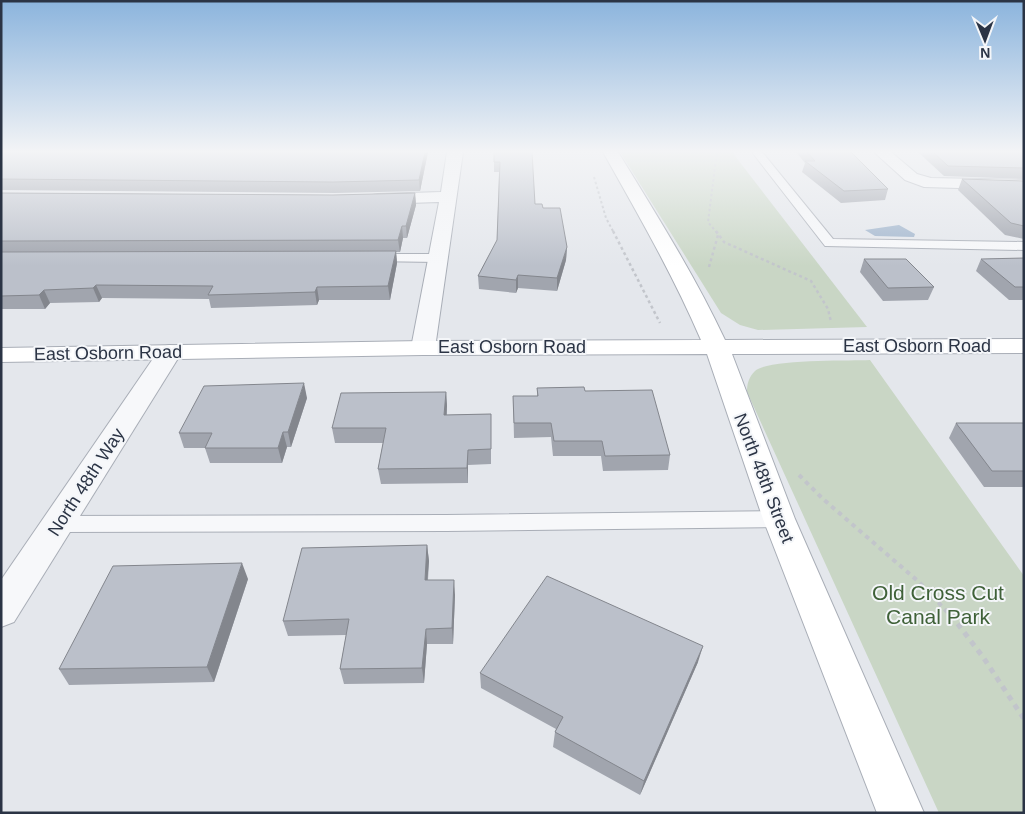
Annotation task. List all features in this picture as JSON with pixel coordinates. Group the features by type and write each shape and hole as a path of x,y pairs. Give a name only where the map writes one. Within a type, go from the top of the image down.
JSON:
{"street":[{"path":"423,348 450,190"},
{"name":"North 48th Street","path":"633,190 697,304 716,346 779,519 901,813"},
{"path":"363,199 449,197"},
{"name":"East Osborn Road","path":"1,354 423,348 1024,346"},
{"name":"North 48th Way","path":"1,611 170,352"}],"lane":[{"path":"787,190 829,243 1024,246"},
{"path":"361,258 438,258"},
{"path":"58,524 446,523 779,519"}],"path":[{"path":"598,190 606,218 660,320 661,328"},
{"path":"712,190 708,222 724,242 811,281 828,309 832,322 822,322"},
{"path":"707,275 719,234"},
{"path":"797,472 816,495 900,564 936,597 998,675 1024,719"}],"green space":[{"path":"644,190 761,190 867,327 758,330 740,325 721,313"},
{"name":"Old Cross Cut Canal Park","path":"870,360 1024,576 1024,813 939,813 747,392 751,376 755,371 763,367 775,364"}],"water":[{"path":"899,225 915,234 914,237 875,236 865,230"}],"building":[{"path":"499,190 534,190 535,204 542,204 543,208 560,208 567,247 557,278 518,275 516,280 478,276 497,240"},
{"path":"974,190 1024,190 1024,226 1011,223"},
{"path":"1,193 333,195 415,193 406,226 402,226 398,240 1,241"},
{"path":"396,251 388,286 317,287 315,292 208,295 213,286 96,285 93,288 44,290 39,295 1,296 1,252"},
{"path":"1024,258 1024,287 1015,287 981,259"},
{"path":"864,259 906,259 934,287 888,288"},
{"path":"304,383 288,432 283,432 278,448 205,448 212,433 179,433 204,386"},
{"path":"584,387 585,391 652,390 670,455 605,456 602,441 554,441 551,423 514,423 513,396 538,396 537,388"},
{"path":"446,392 444,415 491,414 491,449 468,450 467,468 378,469 386,428 332,428 341,393"},
{"path":"956,423 1024,423 1024,471 992,471"},
{"path":"427,545 425,580 454,580 452,628 426,629 422,668 340,669 349,619 283,621 302,548"},
{"path":"242,563 207,667 59,669 113,566"},
{"path":"547,576 703,646 644,781 555,732 563,717 480,673"}]}
